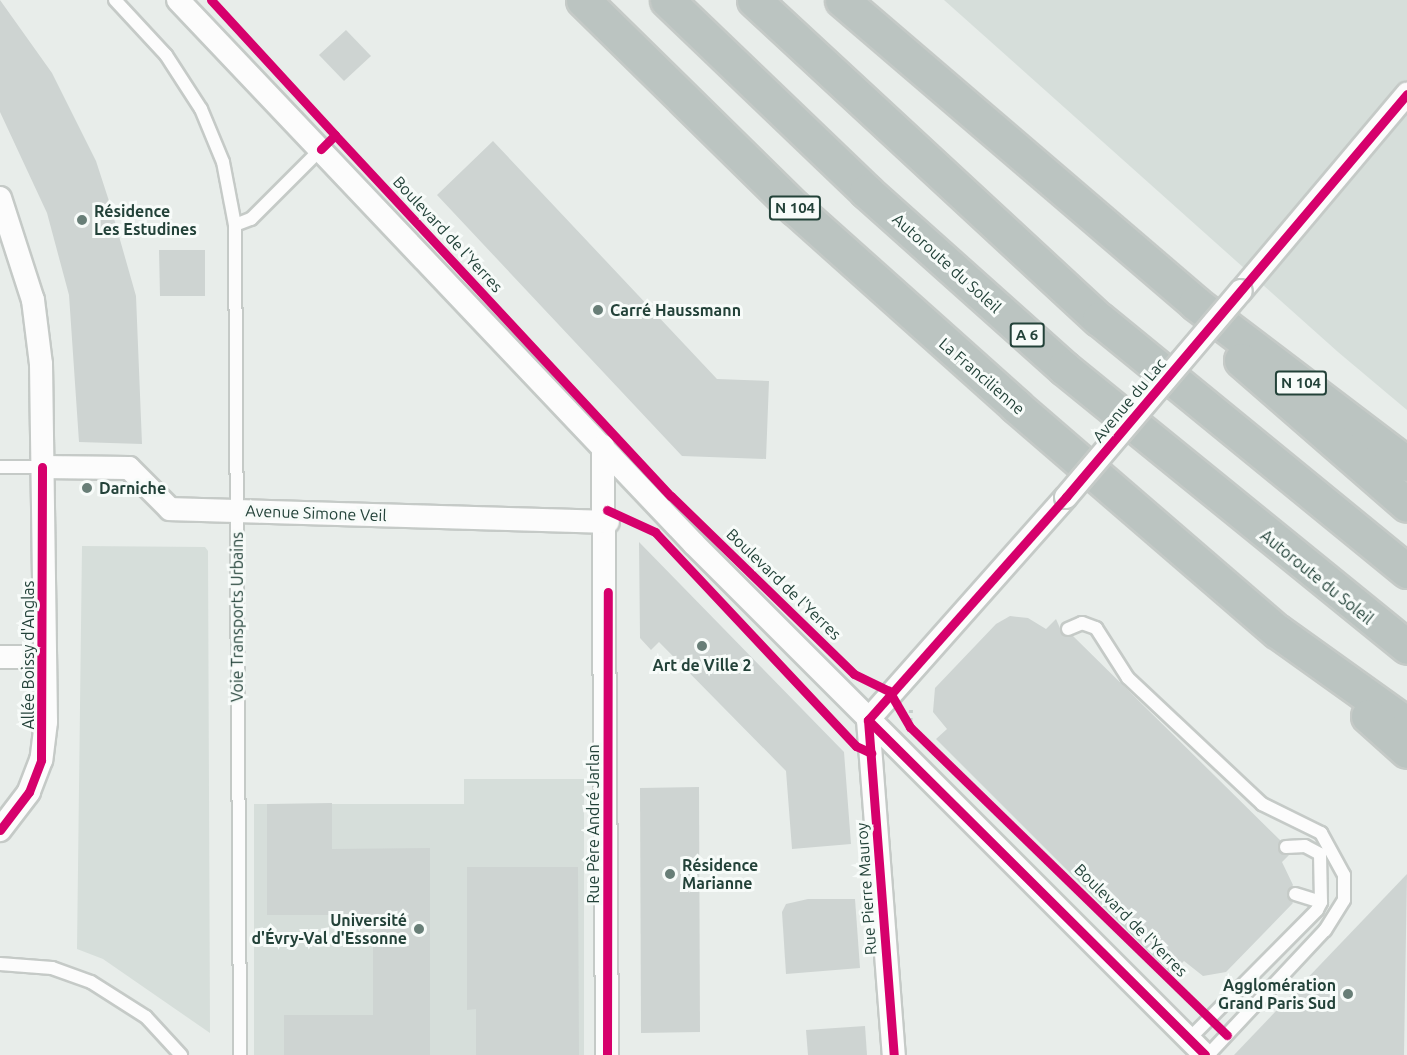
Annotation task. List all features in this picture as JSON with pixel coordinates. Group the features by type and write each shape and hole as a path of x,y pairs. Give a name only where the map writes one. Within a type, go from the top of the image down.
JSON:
{"highway":[{"name":"La Francilienne","path":"583,0 900,304 1277,631 1407,724"},
{"name":"Autoroute du Soleil","path":"667,0 866,191 1064,368 1407,647"},
{"path":"754,0 1099,319 1407,571"},
{"name":"N 104","path":"842,0 1195,303 1407,464"},
{"path":"1195,303 1250,371 1407,505"},
{"path":"1277,631 1407,751"}],"street":[{"name":"Boulevard de l'Yerres","path":"178,0 603,447 868,720 1207,1055"},
{"name":"Avenue du Lac","path":"868,720 889,691 1066,497 1407,94"},
{"name":"Allée Boissy d'Anglas","path":"0,198 33,300 41,364 44,657 42,760 29,792 0,830"},
{"name":"Rue Père André Jarlan","path":"603,447 608,522 608,1055"},
{"name":"Avenue Simone Veil","path":"42,467 129,468 170,509 608,522"},
{"path":"0,657 44,657"},
{"name":"Rue Pierre Mauroy","path":"868,720 894,1055"}],"lane":[{"name":"Voie Transports Urbains","path":"115,0 166,56 201,109 223,162 235,225 240,1055"},
{"path":"235,225 251,219 321,149"},
{"path":"0,467 42,467"},
{"path":"1068,630 1082,623 1096,628 1128,678 1262,804 1321,833 1344,875 1344,900 1325,930 1207,1055"},
{"path":"1190,1038 1321,902 1320,854 1305,846 1286,847"},
{"path":"1294,894 1321,902"},
{"path":"0,964 52,968 91,982 146,1017 181,1055"}],"path":[{"path":"889,691 918,734"}],"shaded area":[{"path":"944,0 1407,0 1407,410 1338,352"},
{"path":"82,546 205,547 208,551 210,1033 103,959 77,949"},
{"name":"Université d'Évry-Val d'Essonne","path":"464,779 584,779 584,1055 254,1055 254,804 464,804"}],"building":[{"name":"Résidence Les Estudines","path":"0,0 52,73 96,161 109,201 136,296 142,444 79,442 69,295 47,213 0,112"},
{"path":"346,30 371,56 344,81 319,55"},
{"path":"493,141 717,379 769,381 766,459 682,456 437,195"},
{"path":"159,250 205,250 205,296 160,296"},
{"path":"639,542 844,752 851,844 792,849 786,771 659,642 651,650 640,638"},
{"path":"1010,616 1028,618 1046,629 1056,619 1063,635 1073,636 1281,841 1279,851 1289,855 1282,862 1293,885 1287,895 1293,903 1226,972 1203,976 1184,961 1171,974 936,739 947,729 933,712 935,688 996,624"},
{"name":"Résidence Marianne","path":"699,787 700,1032 641,1033 640,788"},
{"path":"332,803 332,849 430,848 430,1055 284,1055 284,1015 373,1015 373,915 267,915 267,804"},
{"path":"467,867 578,867 579,1055 476,1055 476,1009 467,1010"},
{"name":"Agglomération Grand Paris Sud","path":"1407,874 1404,1055 1234,1055"},
{"path":"808,899 855,899 860,968 786,974 782,912 786,904"},
{"path":"865,1026 867,1055 808,1055 806,1030"}],"cycle path":[{"path":"211,0 335,135 321,149"},
{"path":"868,720 1066,497 1407,94"},
{"path":"335,135 671,496 854,674 889,691 910,727 1227,1035"},
{"path":"0,830 29,792 41,760 42,467"},
{"path":"607,510 655,532 856,746 871,753"},
{"path":"607,1055 608,592"},
{"path":"868,720 1205,1055"},
{"path":"868,720 894,1055"}],"place":[{"name":"Résidence Les Estudines","path":"82,220"},
{"name":"Carré Haussmann","path":"598,310"},
{"name":"Darniche","path":"87,488"},
{"name":"Art de Ville 2","path":"702,646"},
{"name":"Résidence Marianne","path":"670,874"},
{"name":"Université d'Évry-Val d'Essonne","path":"419,929"},
{"name":"Agglomération Grand Paris Sud","path":"1348,994"}]}
